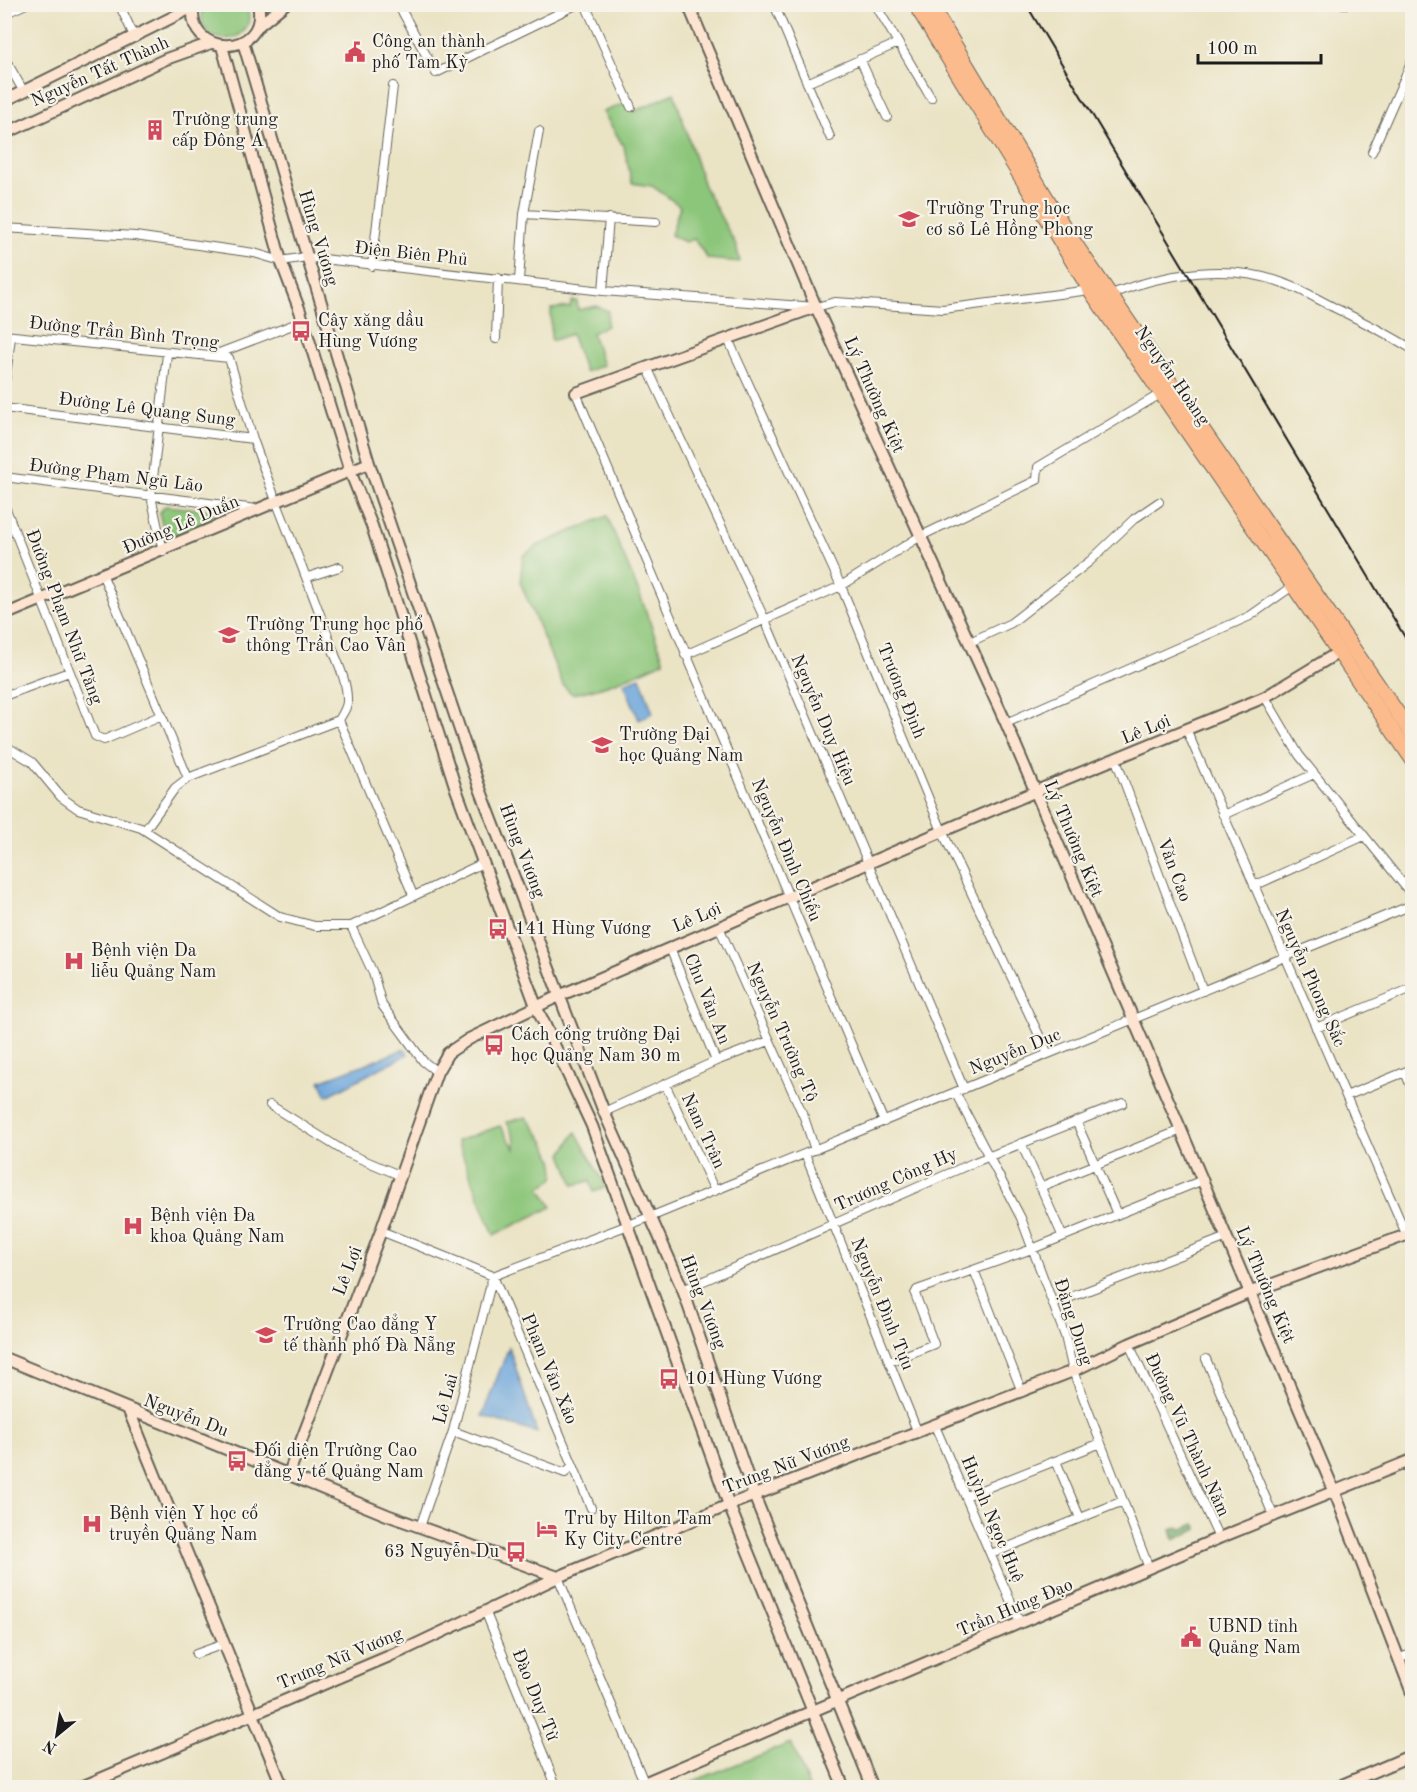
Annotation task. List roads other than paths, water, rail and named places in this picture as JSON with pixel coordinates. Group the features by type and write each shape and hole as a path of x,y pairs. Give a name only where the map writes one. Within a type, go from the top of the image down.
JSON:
{"highway":[{"name":"Nguyễn Hoàng","path":"915,4 1090,290 1162,393 1220,465 1413,734"},
{"name":"Nguyễn Hoàng","path":"930,4 1069,235 1112,294 1294,585 1413,759"}],"street":[{"path":"4,14 26,4"},
{"path":"119,4 135,38"},
{"path":"256,27 258,4"},
{"path":"243,42 256,27 285,4"},
{"path":"266,18 295,4"},
{"path":"398,4 436,73 578,4"},
{"path":"585,4 631,107"},
{"name":"Lý Thường Kiệt","path":"688,4 816,308 1006,723 1203,1180 1335,1493 1413,1693"},
{"path":"774,4 830,137"},
{"path":"874,4 931,98"},
{"path":"1342,4 1362,4"},
{"path":"194,6 196,28 217,45 281,261 303,321 350,471 372,526 456,789 536,1006 592,1126 729,1505 844,1788"},
{"name":"Nguyễn Tất Thành","path":"4,101 135,38 194,6"},
{"name":"Nguyễn Tất Thành","path":"4,134 166,59 217,45 243,42"},
{"name":"Hùng Vương","path":"243,42 369,463 479,786 561,994 604,1112 684,1290 754,1495 873,1788"},
{"path":"807,83 898,43"},
{"path":"4,57 24,92"},
{"path":"860,59 886,117"},
{"path":"1372,152 1413,61"},
{"path":"372,266 393,86"},
{"path":"519,280 524,214 539,131"},
{"path":"524,214 656,222"},
{"path":"603,291 609,218"},
{"name":"Điện Biên Phủ","path":"4,228 135,236 254,253 281,261 306,257 603,291 816,308 835,302 943,309 1090,290"},
{"path":"1112,294 1143,283 1188,274 1226,272 1246,274 1286,284 1413,349"},
{"path":"496,339 498,278"},
{"path":"576,393 816,308"},
{"path":"213,356 303,321"},
{"path":"4,390 8,336"},
{"name":"Đường Trần Bình Trọng","path":"8,336 167,354 229,358 253,439"},
{"name":"Trương Định","path":"728,339 842,586 942,831 1048,1054"},
{"path":"164,551 151,496 167,354"},
{"name":"Nguyễn Duy Hiệu","path":"647,367 765,620 964,1089"},
{"name":"Nguyễn Đình Chiểu","path":"576,393 884,1122"},
{"path":"685,655 842,586 920,537 1037,480 1038,467 1162,393"},
{"name":"Đường Lê Quang Sung","path":"4,408 253,439 276,503 308,578 348,696 347,706 339,720"},
{"name":"Đường Lê Duẩn","path":"4,615 164,551 369,463"},
{"name":"Đường Phạm Ngũ Lão","path":"4,477 260,510"},
{"path":"970,642 1011,623 1067,581 1134,519 1158,502"},
{"name":"Đường Phạm Nhữ Tăng","path":"4,504 95,736 104,740 162,716"},
{"path":"308,578 339,567"},
{"path":"103,576 188,778"},
{"path":"1006,723 1250,616 1294,585"},
{"name":"Lê Lợi","path":"289,1473 381,1232 399,1175 437,1072 448,1053 469,1039 561,994 1034,792 1266,697 1339,652"},
{"path":"4,696 69,672"},
{"path":"1266,697 1299,754 1413,895"},
{"path":"145,830 175,788 188,778 339,720 413,895"},
{"name":"Nguyễn Phong Sắc","path":"1187,731 1346,1096 1410,1234"},
{"path":"4,745 32,762 61,796 78,809 133,824 280,917 315,926 351,926 483,863"},
{"name":"Văn Cao","path":"1116,760 1203,991"},
{"path":"1223,815 1314,774"},
{"path":"1254,886 1364,836"},
{"name":"Nguyễn Dục","path":"628,1224 715,1191 1413,905"},
{"path":"351,926 373,973 382,1005 423,1062 437,1072"},
{"name":"Nguyễn Trường Tộ","path":"719,927 804,1117 815,1150"},
{"name":"Chu Văn An","path":"670,948 716,1061"},
{"path":"1316,1028 1413,988"},
{"path":"604,1112 716,1061 769,1041"},
{"path":"1346,1096 1409,1071 1413,1089"},
{"name":"Nam Trân","path":"665,1084 715,1191"},
{"name":"Đặng Dung","path":"956,1092 1021,1218 1053,1304 1073,1371 1149,1568"},
{"name":"Trương Công Hy","path":"684,1290 990,1155 1123,1103"},
{"path":"270,1105 347,1153 399,1175"},
{"path":"1076,1121 1117,1214"},
{"path":"1041,1186 1096,1166 1181,1130"},
{"path":"1021,1143 1062,1235"},
{"name":"Nguyễn Đình Tựu","path":"805,1154 918,1432"},
{"path":"889,1362 934,1344 915,1292 1032,1249 1203,1180"},
{"path":"381,1232 493,1276 628,1224"},
{"name":"Trưng Nữ Vương","path":"79,1788 486,1613 558,1577 729,1505 1022,1392 1251,1292 1410,1234"},
{"path":"1053,1304 1227,1237"},
{"path":"974,1270 1022,1392"},
{"name":"Lê Lai","path":"420,1527 453,1431 493,1276"},
{"name":"Phạm Văn Xảo","path":"493,1276 591,1508"},
{"name":"Đường Vũ Thành Năm","path":"1129,1344 1219,1538"},
{"name":"Nguyễn Du","path":"4,1358 129,1411 420,1527 558,1577"},
{"path":"1206,1359 1274,1517"},
{"path":"129,1411 283,1788"},
{"name":"Huỳnh Ngọc Huệ","path":"935,1426 1020,1623"},
{"path":"453,1431 566,1473 573,1466"},
{"path":"966,1496 1101,1443"},
{"name":"Trần Hưng Đạo","path":"632,1788 1219,1538 1413,1460"},
{"path":"1056,1461 1080,1518"},
{"path":"991,1554 1123,1501"},
{"path":"558,1577 644,1782"},
{"name":"Đào Duy Từ","path":"486,1613 557,1788"},
{"path":"196,1654 224,1644"},
{"path":"1399,1658 1413,1654"},
{"path":"1335,1788 1413,1755"}],"water":[{"path":"640,677 653,713 639,720 624,683"},
{"path":"405,1049 408,1054 327,1096 320,1081"},
{"path":"509,1347 537,1433 482,1416"}],"railway":[{"path":"1026,4 1412,649"}],"place":[{"name":"Công an thành phố Tam Kỳ","path":"355,52"},
{"name":"Trường trung cấp Đông Á","path":"155,130"},
{"name":"Trường Trung học cơ sở Lê Hồng Phong","path":"909,219"},
{"name":"Cây xăng dầu Hùng Vương","path":"301,331"},
{"name":"Trường Trung học phổ thông Trần Cao Vân","path":"229,635"},
{"name":"Trường Đại học Quảng Nam","path":"602,745"},
{"name":"141 Hùng Vương","path":"498,929"},
{"name":"Bệnh viện Da liễu Quảng Nam","path":"74,961"},
{"name":"Cách cổng trường Đại học Quảng Nam 30 m","path":"494,1045"},
{"name":"Bệnh viện Đa khoa Quảng Nam","path":"133,1226"},
{"name":"Trường Cao đẳng Y tế thành phố Đà Nẵng","path":"266,1335"},
{"name":"101 Hùng Vương","path":"669,1379"},
{"name":"Đối diện Trường Cao đẳng y tế Quảng Nam","path":"237,1461"},
{"name":"Bệnh viện Y học cổ truyền Quảng Nam","path":"92,1524"},
{"name":"Tru by Hilton Tam Ky City Centre","path":"547,1529"},
{"name":"63 Nguyễn Du","path":"516,1552"},
{"name":"UBND tỉnh Quảng Nam","path":"1191,1637"}]}
